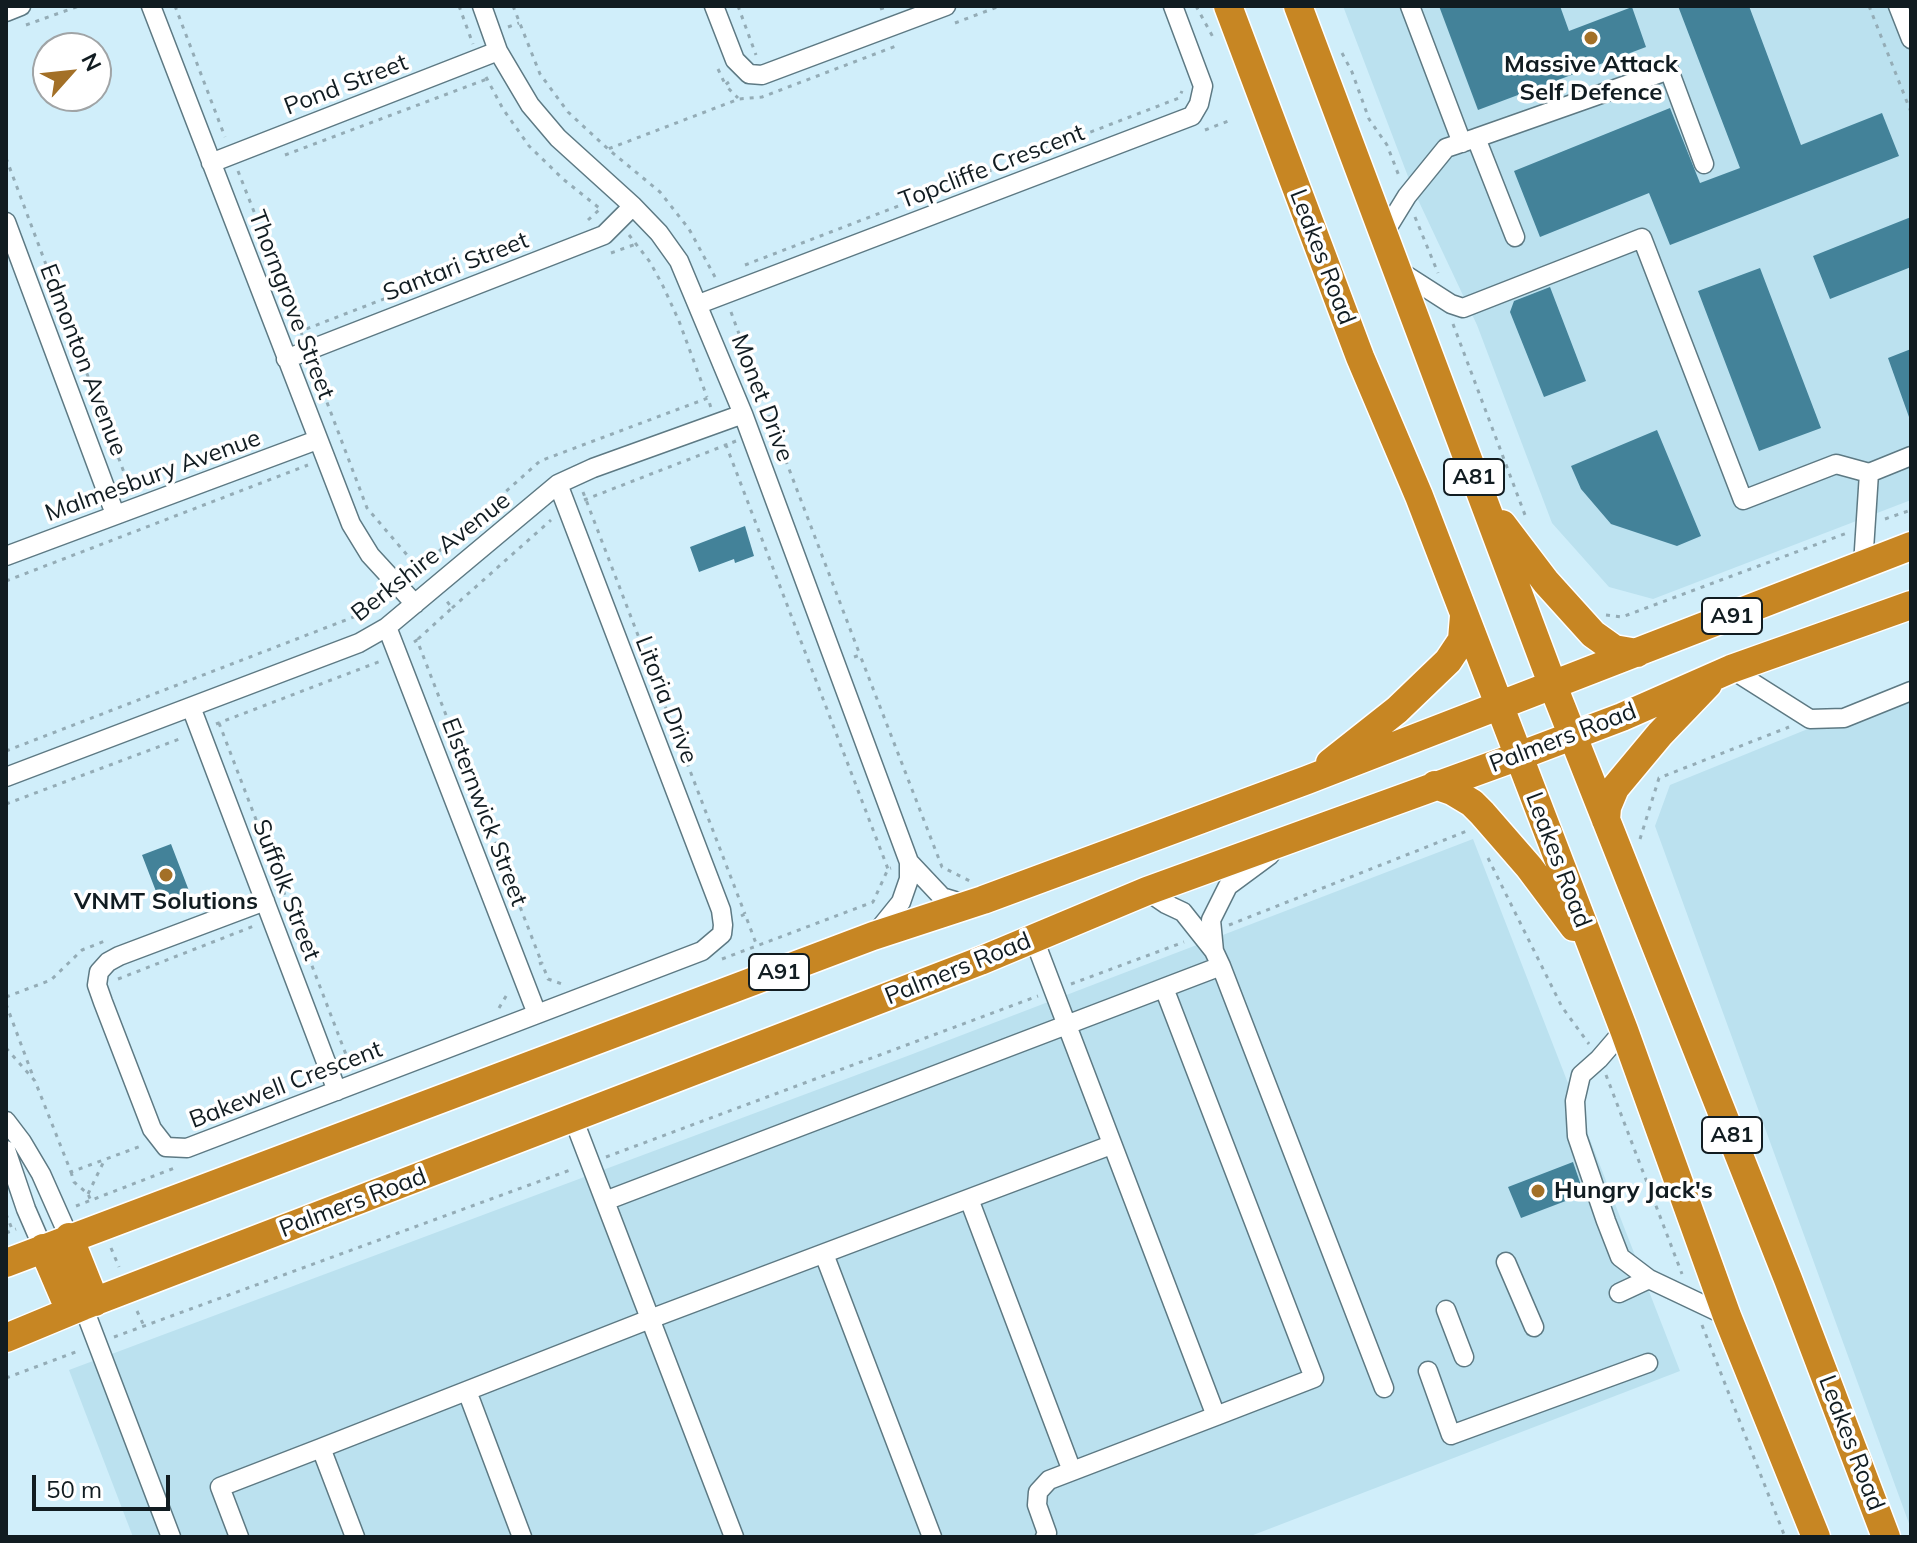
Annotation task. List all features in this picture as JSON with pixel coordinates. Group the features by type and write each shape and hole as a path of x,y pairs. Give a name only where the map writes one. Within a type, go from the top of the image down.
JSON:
{"highway":[{"name":"Leakes Road","path":"1228,6 1360,357 1419,496 1624,1030 1727,1316 1816,1537"},
{"name":"Leakes Road","path":"1298,6 1553,686 1788,1279 1886,1537"},
{"path":"1482,498 1546,582 1593,634 1614,649 1637,653"},
{"name":"A91","path":"6,1263 69,1237 96,1213 873,936 979,892 1307,780 1911,546"},
{"name":"Palmers Road","path":"6,1338 1034,939 1147,891 1519,756 1724,672 1911,605"},
{"path":"1307,780 1397,710 1448,661 1462,640 1464,616"},
{"path":"1606,820 1607,807 1615,788 1660,734 1724,672"},
{"path":"1435,785 1452,791 1482,813 1529,867 1596,957"},
{"path":"69,1237 83,1306"},
{"path":"43,1248 83,1306"}],"street":[{"path":"6,12 21,6"},
{"name":"Thorngrove Street","path":"151,6 351,524 370,555 415,604"},
{"name":"Monet Drive","path":"482,6 498,51 530,105 558,138 659,233 679,261 752,436 909,862 942,897 962,903 979,892"},
{"path":"714,6 735,60 749,74 762,75 939,7"},
{"name":"Topcliffe Crescent","path":"699,304 1192,116 1199,104 1203,86 1173,6"},
{"path":"1410,6 1515,237"},
{"path":"1898,6 1911,39"},
{"name":"Pond Street","path":"211,163 498,51"},
{"path":"1383,235 1407,196 1446,148 1669,70 1704,164"},
{"name":"Santari Street","path":"286,359 604,235 633,206"},
{"name":"Edmonton Avenue","path":"6,223 115,514"},
{"path":"1395,269 1451,304 1463,308 1642,238 1743,500 1836,464 1869,473 1911,456"},
{"name":"Berkshire Avenue","path":"6,777 359,643 387,627 558,484 743,414"},
{"name":"Malmesbury Avenue","path":"6,556 317,440"},
{"path":"1863,565 1869,473"},
{"name":"Litoria Drive","path":"558,484 721,910 722,934"},
{"name":"Elsternwick Street","path":"387,627 390,657 537,1014"},
{"path":"1724,672 1810,719 1844,718 1911,691"},
{"name":"Suffolk Street","path":"191,707 337,1091"},
{"path":"1294,838 1228,886 1211,920 1212,946 1384,1388"},
{"path":"873,936 901,902 909,879 909,862"},
{"path":"1147,891 1183,912 1212,946"},
{"name":"Bakewell Crescent","path":"265,901 108,962 99,972 97,985 103,1002 152,1129 166,1147 187,1148 337,1091 702,951 722,934"},
{"path":"1034,939 1216,1416"},
{"path":"605,1201 1164,988 1212,946"},
{"path":"1045,1537 1047,1533 1037,1505 1038,1492 1049,1480 1314,1378 1164,988"},
{"path":"1624,1030 1581,1075 1575,1101 1577,1136 1620,1257 1649,1279 1727,1316"},
{"path":"573,1118 734,1537"},
{"path":"6,1121 41,1174 69,1237"},
{"path":"239,1537 220,1487 650,1319 1111,1145"},
{"path":"6,1150 43,1248"},
{"path":"969,1199 1072,1471"},
{"path":"824,1254 932,1537"},
{"path":"1506,1262 1534,1327"},
{"path":"1619,1293 1649,1279"},
{"path":"83,1306 171,1537"},
{"path":"1446,1310 1464,1357"},
{"path":"1428,1371 1451,1435 1648,1363"},
{"path":"467,1391 522,1537"},
{"path":"321,1448 355,1537"}],"path":[{"path":"21,27 79,6"},
{"path":"513,6 540,74 568,112 660,192 689,229 715,277"},
{"path":"947,26 1000,6"},
{"path":"1869,6 1911,112"},
{"path":"608,149 739,99 762,97 907,42"},
{"path":"1338,47 1352,72 1369,119 1387,145 1436,270 1447,283 1453,324 1525,515"},
{"path":"281,157 487,79"},
{"path":"745,265 1179,98 1184,85"},
{"path":"6,158 131,492"},
{"path":"618,223 656,274 679,321 708,398"},
{"path":"607,255 636,244"},
{"path":"730,313 935,851 942,867 979,892"},
{"path":"329,363 314,368 367,508 419,569"},
{"path":"773,427 726,445 888,869"},
{"path":"6,581 308,465"},
{"path":"577,475 745,914"},
{"path":"1597,614 1622,617 1911,510"},
{"path":"390,657 417,640 542,963"},
{"path":"813,673 860,655"},
{"path":"1639,838 1659,778 1810,719"},
{"path":"219,723 350,1065"},
{"path":"6,804 182,737"},
{"path":"6,1378 1053,991 1212,946 1474,829"},
{"path":"1488,856 1562,1007 1599,1059 1785,1537"},
{"path":"6,997 51,980 82,950 103,942"},
{"path":"6,1004 35,1081"},
{"path":"88,1194 105,1159"},
{"path":"71,1172 74,1182 88,1194 144,1326"},
{"path":"6,1214 13,1230"}],"shaded area":[{"path":"1343,6 1911,6 1911,500 1653,599 1609,587 1552,523 1477,325 1412,187"},
{"path":"1911,687 1911,1529 1655,826 1670,785"},
{"path":"1473,839 1680,1371 1248,1537 133,1537 69,1370 910,1055"}],"building":[{"path":"1439,6 1560,6 1569,31 1632,7 1646,47 1478,110"},
{"path":"1678,6 1749,6 1801,145 1882,113 1899,156 1670,245 1649,193 1540,237 1514,171 1670,108 1700,183 1740,168"},
{"path":"1911,217 1911,267 1830,299 1813,256"},
{"path":"1760,268 1821,428 1759,451 1698,291"},
{"path":"1550,287 1586,381 1544,397 1510,312 1514,301"},
{"path":"1911,349 1911,417 1909,417 1888,358"},
{"path":"1657,430 1701,536 1677,546 1611,524 1581,489 1571,466"},
{"path":"745,526 754,556 735,563 734,559 699,572 690,547"},
{"name":"VNMT Solutions","path":"171,844 191,896 162,907 142,855"},
{"path":"1573,1162 1584,1194 1521,1218 1508,1187"}],"place":[{"name":"Massive Attack Self Defence","path":"1591,38"},
{"name":"VNMT Solutions","path":"166,875"},
{"name":"Hungry Jack's","path":"1538,1191"}]}
